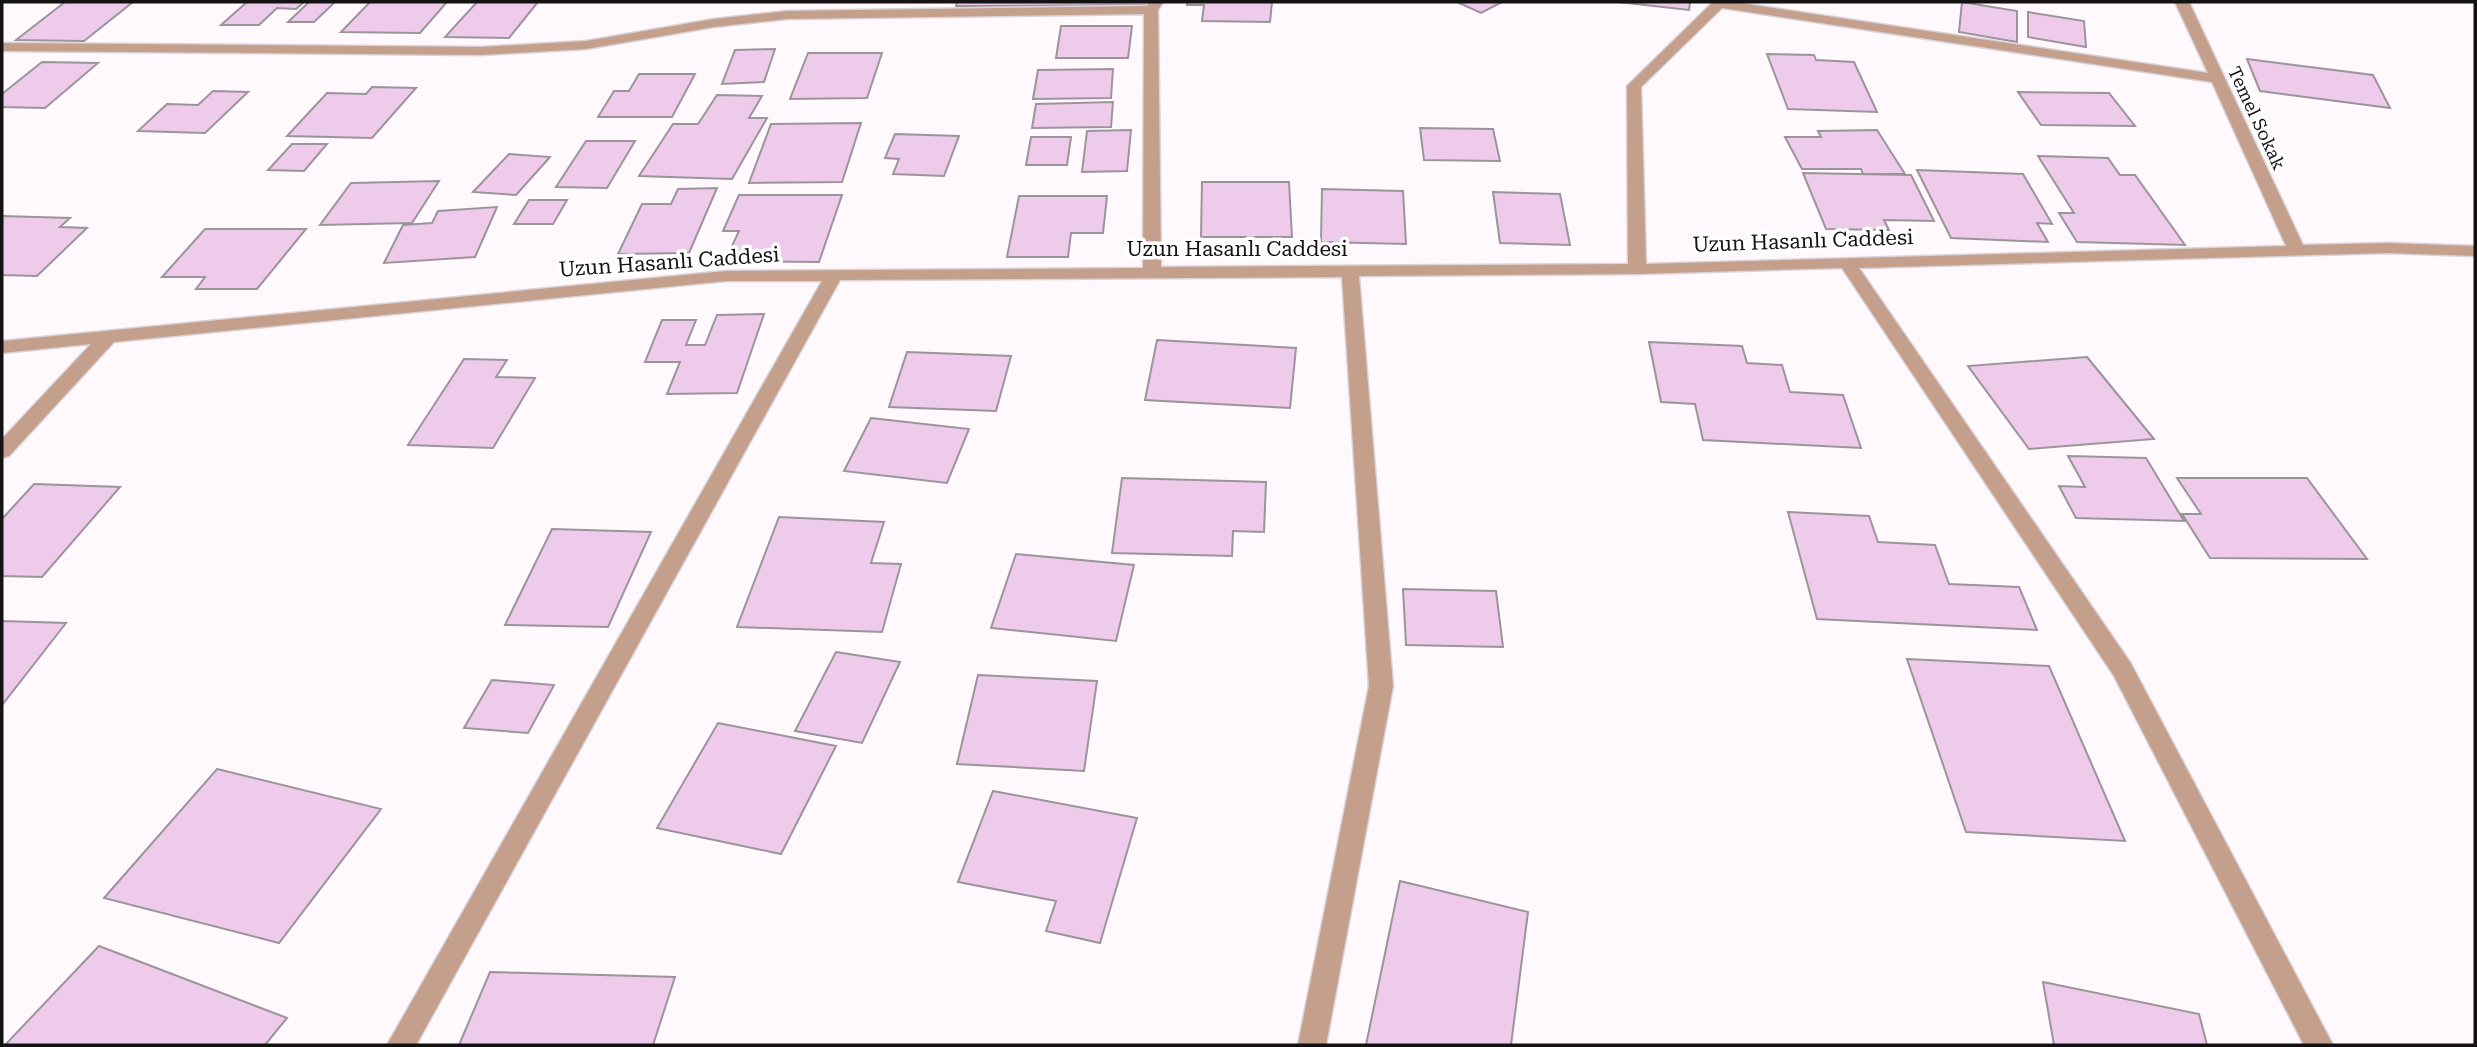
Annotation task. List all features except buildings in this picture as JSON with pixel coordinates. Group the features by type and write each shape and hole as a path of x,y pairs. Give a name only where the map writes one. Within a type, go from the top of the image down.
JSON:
{"street":[{"name":"Temel Sokak","path":"2182,2 2297,251"},
{"path":"1637,269 1634,86 1721,3 2218,79"},
{"path":"2,47 481,51 586,45 714,23 787,15 1154,6 1152,273"},
{"name":"Uzun Hasanlı Caddesi","path":"2,347 726,276 1637,269 2387,248 2475,251"},
{"path":"1847,263 2122,669 2319,1045"},
{"path":"1312,1045 1381,686 1350,271"},
{"path":"401,1045 834,275"},
{"path":"2,451 108,337"}]}
